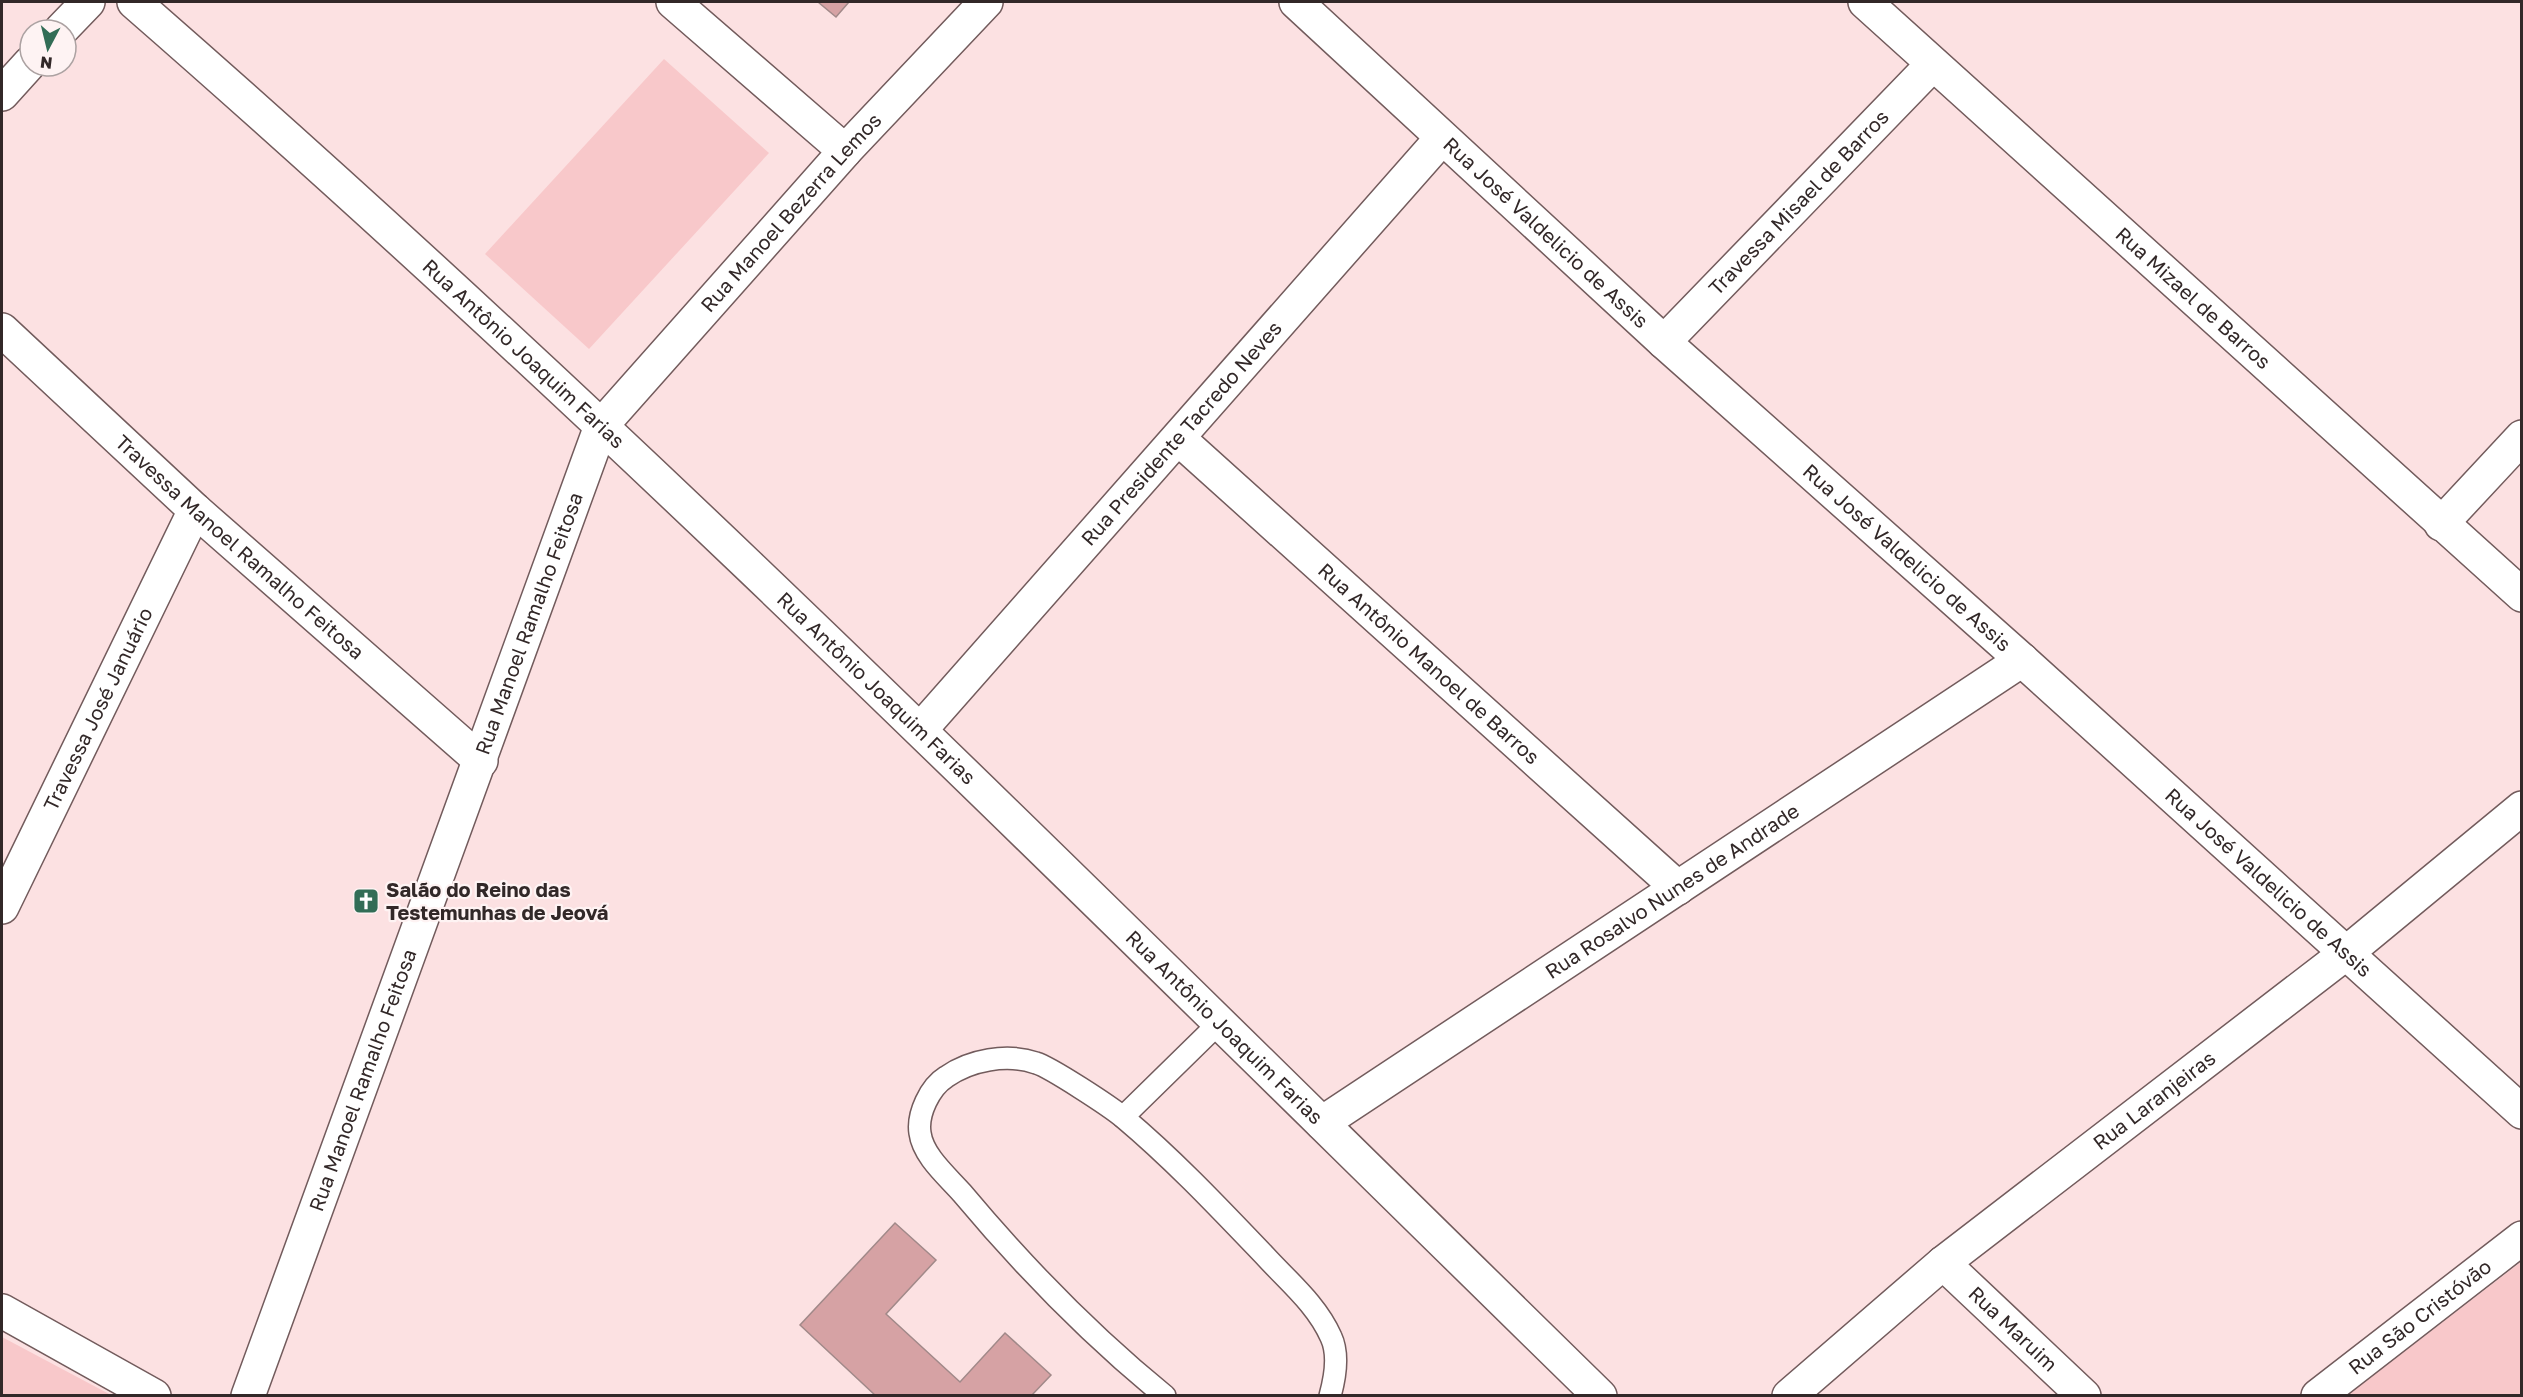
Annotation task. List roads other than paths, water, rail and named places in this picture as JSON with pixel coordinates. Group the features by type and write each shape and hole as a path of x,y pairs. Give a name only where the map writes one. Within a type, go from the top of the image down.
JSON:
{"street":[{"path":"73,18 88,2"},
{"name":"Rua Antônio Joaquim Farias","path":"134,2 601,426 921,729 1600,1395"},
{"path":"673,2 845,151"},
{"name":"Rua Manoel Bezerra Lemos","path":"601,426 845,151 986,2"},
{"name":"Rua José Valdelicio de Assis","path":"1296,2 1664,342 2022,660 2522,1112"},
{"name":"Rua Mizael de Barros","path":"1865,2 2522,595"},
{"name":"Travessa Misael de Barros","path":"1664,342 1933,64"},
{"path":"2,94 18,76"},
{"name":"Rua Presidente Tacredo Neves","path":"921,729 1442,138"},
{"name":"Travessa Manoel Ramalho Feitosa","path":"2,330 195,510 481,761"},
{"name":"Rua Manoel Ramalho Feitosa","path":"248,1395 481,761 601,426"},
{"path":"2442,524 2522,437"},
{"name":"Rua Antônio Manoel de Barros","path":"1179,439 1678,888"},
{"name":"Travessa José Januário","path":"2,907 195,510"},
{"name":"Rua Rosalvo Nunes de Andrade","path":"1322,1124 2022,660"},
{"name":"Rua Laranjeiras","path":"1789,1395 1943,1263 2345,954 2522,808"},
{"name":"Rua São Cristóvão","path":"2318,1395 2522,1238"},
{"name":"Rua Maruim","path":"1943,1263 2084,1395"},
{"path":"2,1311 154,1395"}],"lane":[{"path":"1123,1117 1220,1023"},
{"path":"1165,1395 1112,1352 1009,1249 929,1154 920,1135 919,1121 931,1092 942,1079 959,1068 978,1062 1006,1059 1036,1063 1123,1117 1233,1223 1314,1308 1333,1341 1335,1379 1330,1395"}],"place":[{"name":"Salão do Reino das Testemunhas de Jeová","path":"366,901"}]}
